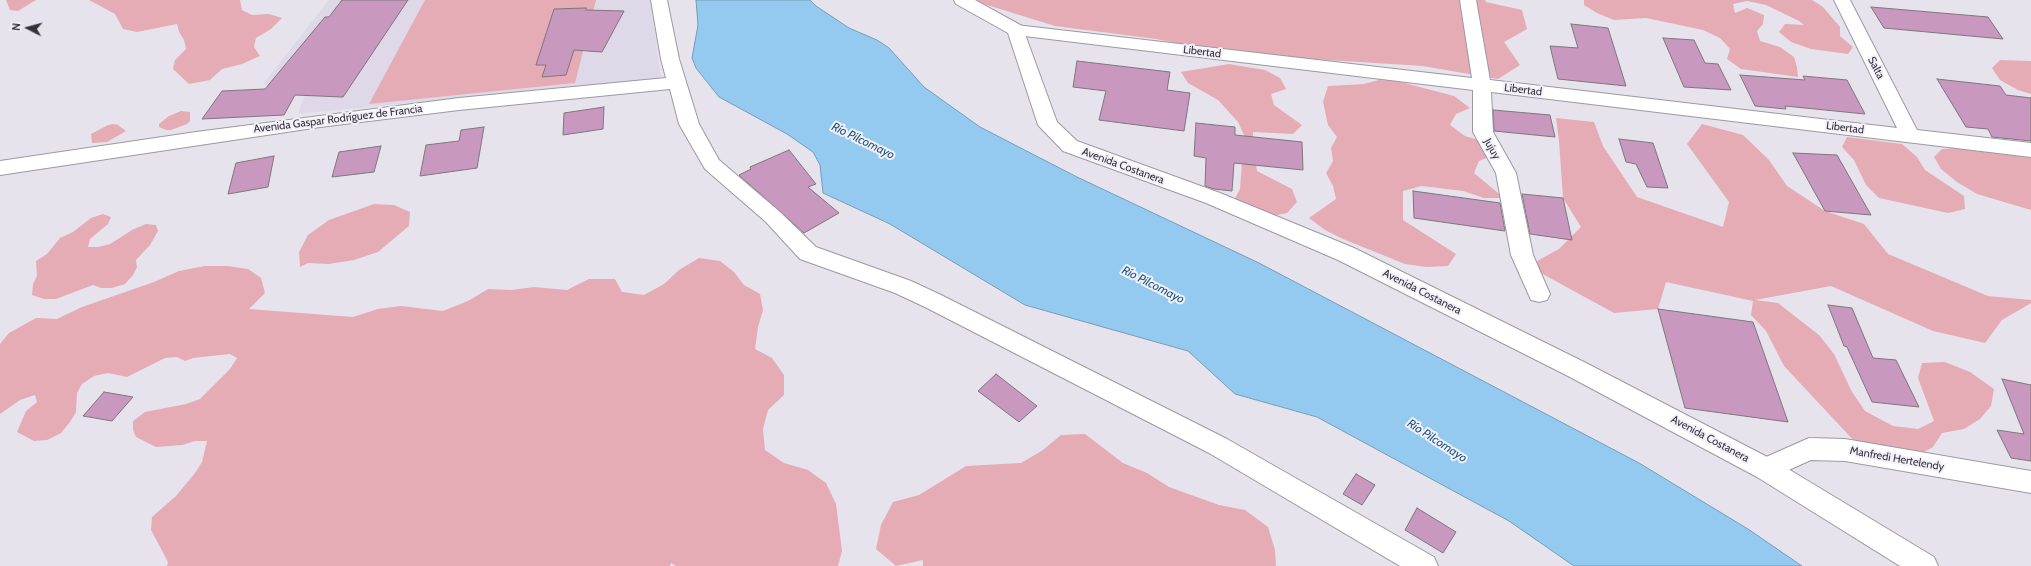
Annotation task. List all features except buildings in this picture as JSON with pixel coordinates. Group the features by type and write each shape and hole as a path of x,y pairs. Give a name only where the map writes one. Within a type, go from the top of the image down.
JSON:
{"street":[{"path":"659,0 670,59 689,124 712,164 773,217 808,253 903,287 933,301 1218,446 1424,566"},
{"path":"962,0 1016,30"},
{"name":"Jujuy","path":"1468,0 1482,85 1483,132 1506,173 1522,255 1539,294"},
{"name":"Salta","path":"1842,0 1910,135"},
{"name":"Libertad","path":"1016,30 2031,150"},
{"name":"Avenida Costanera","path":"1016,30 1048,125 1070,146 1213,198 1346,254 1578,370 1766,469 1924,566"},
{"name":"Avenida Gaspar Rodríguez de Francia","path":"0,168 196,138 328,120 460,104 677,83"},
{"name":"Manfredi Hertelendy","path":"1766,469 1809,449 1845,450 2031,482"}],"shaded area":[{"path":"6,0 36,0 18,11 10,10"},
{"path":"89,0 240,0 242,10 252,15 269,14 282,18 271,29 256,38 254,47 260,56 242,64 222,69 210,80 189,84 173,69 175,60 186,49 177,24 137,32 123,29 115,14"},
{"path":"329,0 650,0 661,78 298,114 308,87 263,84"},
{"path":"425,0 596,0 575,83 369,104"},
{"path":"971,0 1485,0 1486,2 1522,10 1527,29 1504,42 1520,65 1498,79 1423,66 1231,54 1156,39 1055,26"},
{"path":"1584,0 1812,0 1823,7 1840,27 1840,36 1853,47 1848,54 1811,49 1791,42 1779,32 1785,24 1804,25 1799,21 1766,5 1747,1 1733,4 1735,13 1747,8 1764,15 1763,24 1757,31 1760,41 1780,47 1794,57 1798,77 1741,69 1727,59 1730,49 1720,38 1703,30 1646,18 1614,20 1597,13 1584,5"},
{"path":"2000,60 2031,61 2031,94 2018,90 2000,80 1992,68"},
{"path":"1229,64 1265,70 1280,78 1286,89 1271,94 1274,105 1302,125 1293,134 1253,132 1253,145 1257,171 1292,189 1297,202 1287,213 1268,217 1233,202 1240,189 1244,135 1238,122 1218,100 1188,83 1181,72"},
{"path":"1379,80 1397,81 1454,96 1470,108 1456,114 1450,125 1465,136 1485,142 1494,155 1479,161 1474,173 1504,198 1484,198 1463,191 1422,186 1403,191 1403,220 1456,254 1448,266 1426,267 1405,264 1343,239 1325,230 1309,218 1336,199 1333,186 1326,173 1333,161 1331,148 1337,137 1328,125 1323,102 1328,86 1364,84"},
{"path":"181,111 190,112 190,121 187,124 171,130 166,130 159,127 159,124 169,116"},
{"path":"1556,118 1594,122 1603,146 1637,197 1723,227 1729,202 1687,144 1702,124 1743,135 1769,160 1787,186 1825,211 1864,224 1888,254 1988,296 2031,300 2031,303 2002,320 1985,343 1933,331 1831,286 1755,300 1778,303 1819,335 1834,354 1852,392 1865,411 1893,426 1918,429 1934,421 1918,378 1922,363 1945,362 1970,372 1994,389 1991,406 1980,419 1964,429 1942,433 1933,447 1915,457 1857,444 1784,366 1766,331 1751,315 1753,301 1666,282 1658,309 1614,313 1528,266 1559,249 1581,227 1563,198"},
{"path":"114,124 126,131 107,142 92,143 91,134 108,125"},
{"path":"1847,137 1902,144 1917,157 1925,170 1964,196 1965,209 1948,213 1879,198 1866,185 1854,160 1842,147"},
{"path":"1961,148 2031,156 2031,210 1977,194 1957,182 1941,169 1934,157 1942,149"},
{"path":"374,204 394,205 410,212 409,226 378,252 354,260 329,264 308,263 300,267 299,252 308,235 329,220"},
{"path":"103,214 111,217 108,224 90,239 88,247 98,247 110,244 132,230 146,224 156,225 158,231 150,245 136,260 137,267 133,275 125,284 112,288 101,288 93,285 56,299 44,299 32,295 33,284 37,276 36,261 47,254 60,238 73,232 91,218"},
{"path":"699,258 720,261 734,272 744,285 760,294 763,310 758,327 755,349 772,358 784,375 784,395 768,410 763,429 765,450 784,463 808,470 826,483 836,504 842,551 838,566 676,566 671,563 670,566 167,566 168,562 151,530 152,517 176,496 195,473 202,462 207,441 195,441 182,445 156,447 136,437 133,430 133,421 145,412 186,404 200,399 230,369 237,358 230,354 193,358 185,361 177,357 165,358 127,377 108,373 94,376 82,384 77,393 76,412 70,422 61,433 47,440 34,441 17,432 26,411 37,402 35,395 20,400 0,414 0,344 9,333 36,318 57,319 82,307 154,282 179,271 205,266 227,266 248,269 261,278 265,293 249,309 353,317 378,309 401,306 443,311 468,301 488,289 511,290 534,287 567,290 589,279 615,279 622,292 644,295 664,284 679,270"},
{"path":"1085,434 1123,463 1147,473 1169,487 1219,505 1245,510 1268,527 1275,550 1276,566 923,566 923,560 896,566 876,549 881,525 893,502 919,495 966,466 1021,463 1043,450 1061,435"}],"water":[{"name":"Río Pilcomayo","path":"696,0 810,0 816,6 849,28 877,40 889,48 924,87 980,127 1077,177 1259,263 1639,463 1748,529 1802,566 1574,566 1509,521 1317,417 1235,394 1188,351 1025,305 890,224 823,193 820,165 813,152 787,134 719,97 696,68 692,58 698,25"}]}
